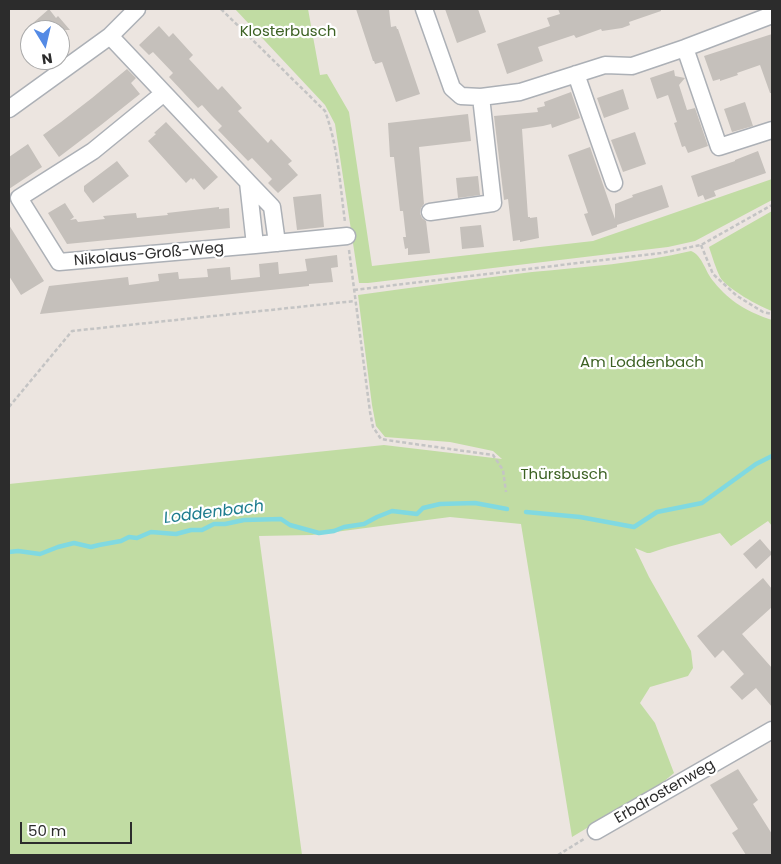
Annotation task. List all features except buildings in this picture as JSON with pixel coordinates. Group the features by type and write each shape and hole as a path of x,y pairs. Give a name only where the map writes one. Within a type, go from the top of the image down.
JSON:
{"street":[{"path":"9,109 110,36 137,9"},
{"path":"424,9 452,88 461,96 481,97 520,92 605,64 632,66 772,15"},
{"path":"110,36 272,207 277,243"},
{"path":"685,48 719,147 772,130"},
{"path":"576,74 614,182"},
{"name":"Nikolaus-Groß-Weg","path":"164,93 93,151 14,201 59,262 347,236"},
{"path":"430,212 493,203 481,97"},
{"path":"248,182 255,245"},
{"name":"Erbdrostenweg","path":"596,831 772,730"}],"path":[{"path":"221,9 325,111 330,124 338,167 373,427 381,439 493,455 503,470 506,491"},
{"path":"354,290 661,253 700,245 772,205"},
{"path":"700,245 713,274 737,296 763,312 772,314"},
{"path":"9,407 72,331 355,301"},
{"path":"558,855 596,831"}],"green space":[{"name":"Klosterbusch","path":"235,9 308,9 320,75 327,74 349,112 372,266 593,241 772,179 772,200 695,241 668,247 359,283 335,124 325,105"},
{"path":"772,211 772,311 744,297 723,281 709,247"},
{"path":"691,251 701,260 720,289 733,301 755,314 772,320 772,526 768,521 731,546 720,533 650,553 635,548 649,577 691,651 693,668 688,676 650,687 640,703 655,723 674,773 662,783 572,837 521,524 450,517 312,535 259,536 302,855 9,855 9,484 384,445 502,459 493,451 450,442 385,437 376,426 372,405 358,295 532,272 632,262"}],"waterway":[{"name":"Loddenbach","path":"526,512 580,517 634,527 657,512 702,503 756,464 772,456"},
{"name":"Loddenbach","path":"9,552 18,551 40,554 74,543 91,547 121,541 129,537 137,538 151,532 176,534 191,530 202,530 214,524 244,520 281,519 290,525 319,533 364,524 392,511 417,514 423,508 440,504 475,503 507,509"}],"park label":[{"name":"Am Loddenbach","path":"642,363"},
{"name":"Thürsbusch","path":"564,475"}]}
